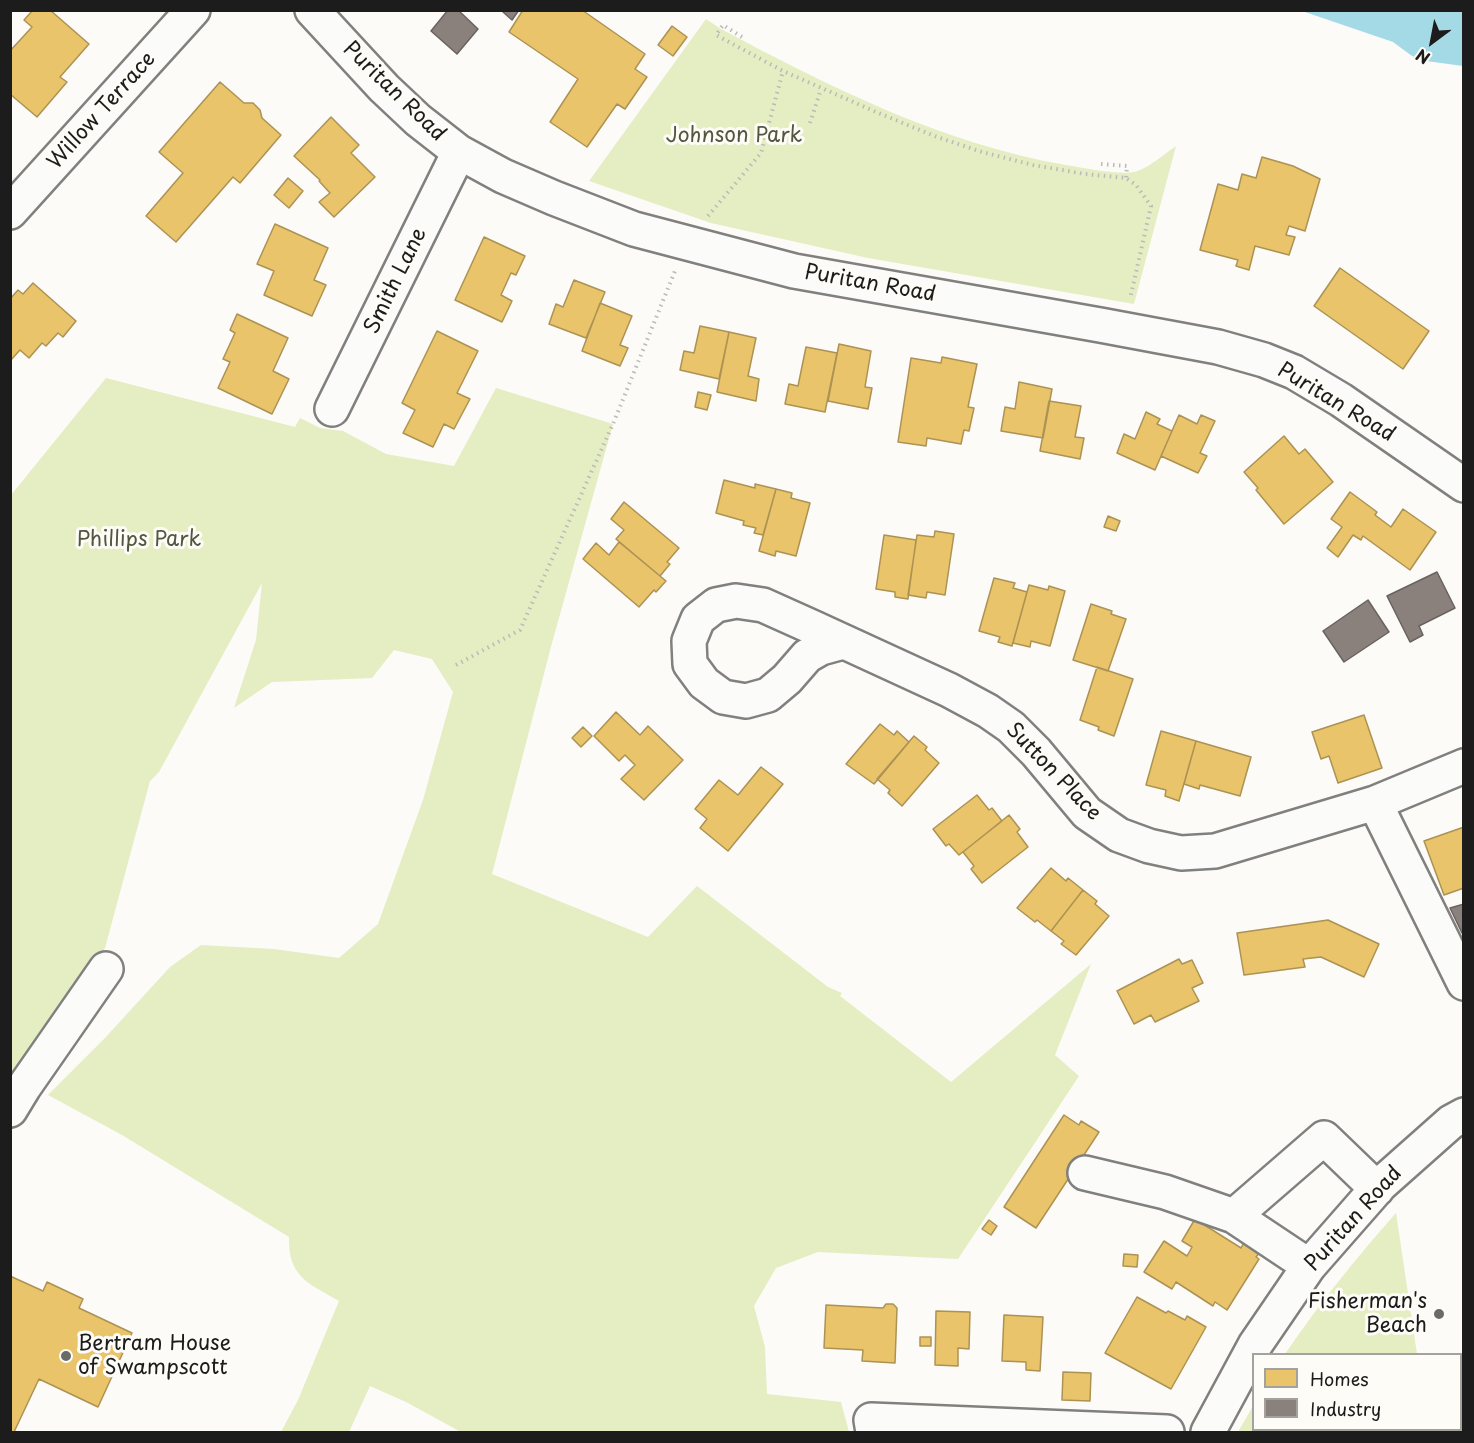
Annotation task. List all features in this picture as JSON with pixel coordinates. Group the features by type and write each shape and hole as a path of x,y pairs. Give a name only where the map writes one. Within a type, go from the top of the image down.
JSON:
{"street":[{"name":"Willow Terrace","path":"10,212 193,10"},
{"name":"Puritan Road","path":"312,10 384,88 418,120 459,152 503,176 624,226 794,271 1122,329 1218,348 1264,360 1294,372 1341,400 1464,485"},
{"name":"Smith Lane","path":"332,409 459,152"},
{"name":"Sutton Place","path":"843,642 949,690 988,711 1011,727 1036,752 1087,813 1119,835 1149,846 1181,853 1215,851 1375,803 1464,766"},
{"path":"1375,803 1464,983"},
{"path":"10,1110 106,969"},
{"name":"Puritan Road","path":"1208,1432 1255,1345 1309,1266 1377,1189 1451,1122 1464,1115"},
{"path":"1234,1216 1324,1138 1377,1189"},
{"path":"1085,1173 1165,1192 1234,1216 1309,1266"},
{"path":"873,1432 871,1420 1167,1432"}],"path":[{"path":"742,36 723,25 716,35 821,89 937,137 982,152 1075,172 1126,178 1136,185 1151,206 1122,329"},
{"path":"456,664 520,630 613,424 675,271 704,221 761,153 783,71"},
{"path":"810,123 821,89"},
{"path":"1101,164 1127,166 1126,178"}],"green space":[{"name":"Johnson Park","path":"706,19 804,72 888,111 976,143 1020,156 1127,173 1144,168 1176,146 1134,304 868,258 711,223 589,181"},
{"name":"Phillips Park","path":"106,378 295,427 300,418 320,428 343,431 386,454 454,466 496,388 613,424 552,643 492,874 648,937 697,886 828,987 842,993 840,996 951,1082 1091,964 1055,1055 1079,1076 958,1259 818,1252 776,1268 754,1306 765,1347 767,1394 841,1402 849,1432 461,1432 406,1402 370,1386 349,1432 281,1432 298,1400 339,1301 309,1283 296,1270 292,1261 289,1237 122,1135 48,1095 104,1039 170,967 201,945 274,949 339,958 378,924 423,800 453,692 432,659 394,650 372,678 272,682 234,708 256,640 262,583 159,772 150,781 105,948 11,1087 11,495"},
{"path":"1396,1213 1417,1353 1286,1353 1311,1317"},
{"path":"1252,1408 1252,1431 1429,1431 1429,1432 1238,1432"}],"water":[{"path":"1302,11 1463,11 1463,66 1426,61 1412,56 1393,42"}],"building: Homes":[{"path":"33,10 50,10 89,44 60,77 67,82 37,117 10,94 10,51 32,27 24,20"},
{"path":"523,10 582,10 645,54 635,69 647,77 625,109 617,104 587,147 550,122 578,79 509,32"},
{"path":"672,26 687,37 673,56 658,45"},
{"path":"220,82 244,103 253,103 260,110 262,118 281,135 240,183 233,177 176,242 146,216 183,173 159,152"},
{"path":"331,117 359,145 351,153 375,177 334,217 319,202 330,193 320,180 294,156"},
{"path":"1262,157 1293,166 1320,179 1305,231 1289,226 1286,235 1295,237 1289,255 1255,246 1249,270 1236,266 1238,260 1200,250 1218,184 1238,190 1242,174 1256,178"},
{"path":"288,178 303,191 289,208 274,195"},
{"path":"275,224 328,248 314,280 326,285 312,316 264,295 274,271 257,264"},
{"path":"484,237 525,256 516,275 511,273 501,295 512,301 502,322 455,300"},
{"path":"1340,268 1429,331 1403,369 1314,306"},
{"path":"574,280 605,292 586,338 549,324 556,304 563,307"},
{"path":"33,283 76,321 63,337 58,333 46,346 42,343 29,358 20,350 10,361 10,299 18,290 23,294"},
{"path":"600,303 632,316 620,345 628,348 620,366 582,351"},
{"path":"237,314 288,338 273,371 289,379 272,414 218,388 230,362 223,359 235,333 230,330"},
{"path":"700,326 729,332 719,379 680,370 684,351 694,353"},
{"path":"437,331 478,351 457,393 470,399 454,429 444,424 433,447 403,433 415,410 402,403"},
{"path":"729,332 756,338 748,376 759,379 756,401 717,392"},
{"path":"839,344 871,351 865,387 872,388 868,409 828,401"},
{"path":"806,347 837,353 825,412 785,404 789,384 798,386"},
{"path":"942,357 977,364 968,407 974,408 969,431 964,430 961,444 927,438 926,446 898,442 911,358 941,363"},
{"path":"1019,382 1052,389 1043,438 1001,431 1005,407 1015,409"},
{"path":"698,392 711,395 707,410 695,407"},
{"path":"1049,401 1081,406 1075,437 1084,438 1080,459 1040,451"},
{"path":"1146,412 1160,419 1157,424 1172,431 1155,470 1117,453 1124,434 1135,439"},
{"path":"1179,415 1197,424 1201,415 1215,421 1200,453 1207,456 1198,473 1161,456"},
{"path":"1284,436 1299,454 1305,449 1333,482 1284,524 1244,472"},
{"path":"724,480 755,488 755,484 776,489 763,535 754,533 756,528 743,525 744,521 716,513"},
{"path":"776,489 792,493 791,498 810,503 796,556 776,551 775,556 759,551"},
{"path":"1350,492 1377,512 1375,515 1391,527 1403,509 1436,532 1410,570 1363,536 1361,540 1353,535 1338,557 1327,548 1342,527 1331,519"},
{"path":"624,502 679,548 667,562 670,564 660,576 616,539 624,530 611,519"},
{"path":"1108,516 1120,521 1116,531 1104,527"},
{"path":"935,531 954,534 945,595 927,592 926,598 908,595 917,535 934,537"},
{"path":"884,535 916,540 908,599 895,597 895,592 876,589"},
{"path":"619,542 666,581 656,592 654,590 639,607 583,559 596,543 609,555"},
{"path":"994,578 1015,583 1013,588 1027,592 1012,646 998,642 1000,637 979,631"},
{"path":"1029,585 1048,590 1049,586 1065,591 1050,646 1031,641 1030,647 1013,643"},
{"path":"1091,604 1112,611 1111,614 1126,619 1108,671 1073,660"},
{"path":"1097,667 1133,679 1114,736 1080,720"},
{"path":"616,712 640,735 648,726 683,760 644,800 621,779 635,765 625,755 619,761 594,736"},
{"path":"1364,715 1382,768 1338,783 1329,756 1321,759 1312,732"},
{"path":"880,724 894,735 897,731 909,742 874,784 846,764"},
{"path":"583,727 592,736 581,747 572,738"},
{"path":"1161,731 1196,741 1179,801 1165,796 1166,790 1146,785"},
{"path":"914,736 927,747 925,750 939,763 902,806 888,793 890,790 877,779"},
{"path":"1196,741 1251,757 1240,796 1200,785 1199,789 1184,784"},
{"path":"761,767 783,784 728,851 700,828 707,819 695,809 719,780 738,795"},
{"path":"977,795 989,810 992,808 1002,821 959,855 949,844 946,846 933,829"},
{"path":"1009,815 1020,829 1017,832 1028,847 982,883 971,869 974,866 963,852"},
{"path":"1464,827 1464,888 1444,895 1424,841"},
{"path":"1051,868 1066,881 1068,878 1083,890 1051,931 1017,908"},
{"path":"1083,890 1097,901 1095,904 1109,916 1076,955 1061,944 1064,941 1051,931"},
{"path":"1328,920 1379,944 1364,977 1321,957 1303,959 1305,967 1244,975 1237,933"},
{"path":"1179,959 1182,964 1192,960 1203,983 1192,988 1199,1001 1155,1022 1151,1015 1134,1024 1117,991"},
{"path":"1064,1115 1079,1125 1081,1121 1099,1132 1036,1228 1004,1207"},
{"path":"1195,1219 1241,1248 1244,1242 1260,1252 1256,1257 1259,1259 1227,1310 1215,1302 1213,1306 1176,1282 1172,1289 1144,1272 1164,1241 1187,1256 1192,1247 1182,1241"},
{"path":"989,1220 997,1226 991,1235 982,1229"},
{"path":"1124,1254 1138,1255 1137,1267 1123,1266"},
{"name":"Bertram House of Swampscott","path":"10,1276 43,1291 47,1282 83,1299 79,1308 132,1333 98,1407 39,1379 14,1432 10,1432"},
{"path":"1137,1297 1166,1313 1168,1311 1185,1320 1187,1316 1206,1327 1171,1389 1105,1353"},
{"path":"886,1304 893,1304 897,1308 895,1363 862,1361 863,1350 824,1348 826,1305 883,1308"},
{"path":"936,1311 970,1312 969,1349 958,1348 958,1366 935,1365"},
{"path":"1004,1315 1043,1317 1040,1371 1026,1370 1026,1362 1002,1361"},
{"path":"920,1337 931,1337 931,1346 920,1346"},
{"path":"1063,1372 1091,1373 1090,1401 1062,1400"}],"building: Industry":[{"path":"448,10 458,10 478,29 457,54 431,31"},
{"path":"519,10 512,20 503,12"},
{"path":"1437,572 1455,608 1419,626 1423,635 1410,642 1387,596"},
{"path":"1368,600 1389,632 1344,662 1323,631"},
{"path":"1464,904 1464,932 1462,933 1450,908"}],"place":[{"name":"Fisherman's Beach","path":"1439,1314"},
{"name":"Bertram House of Swampscott","path":"66,1356"}]}
